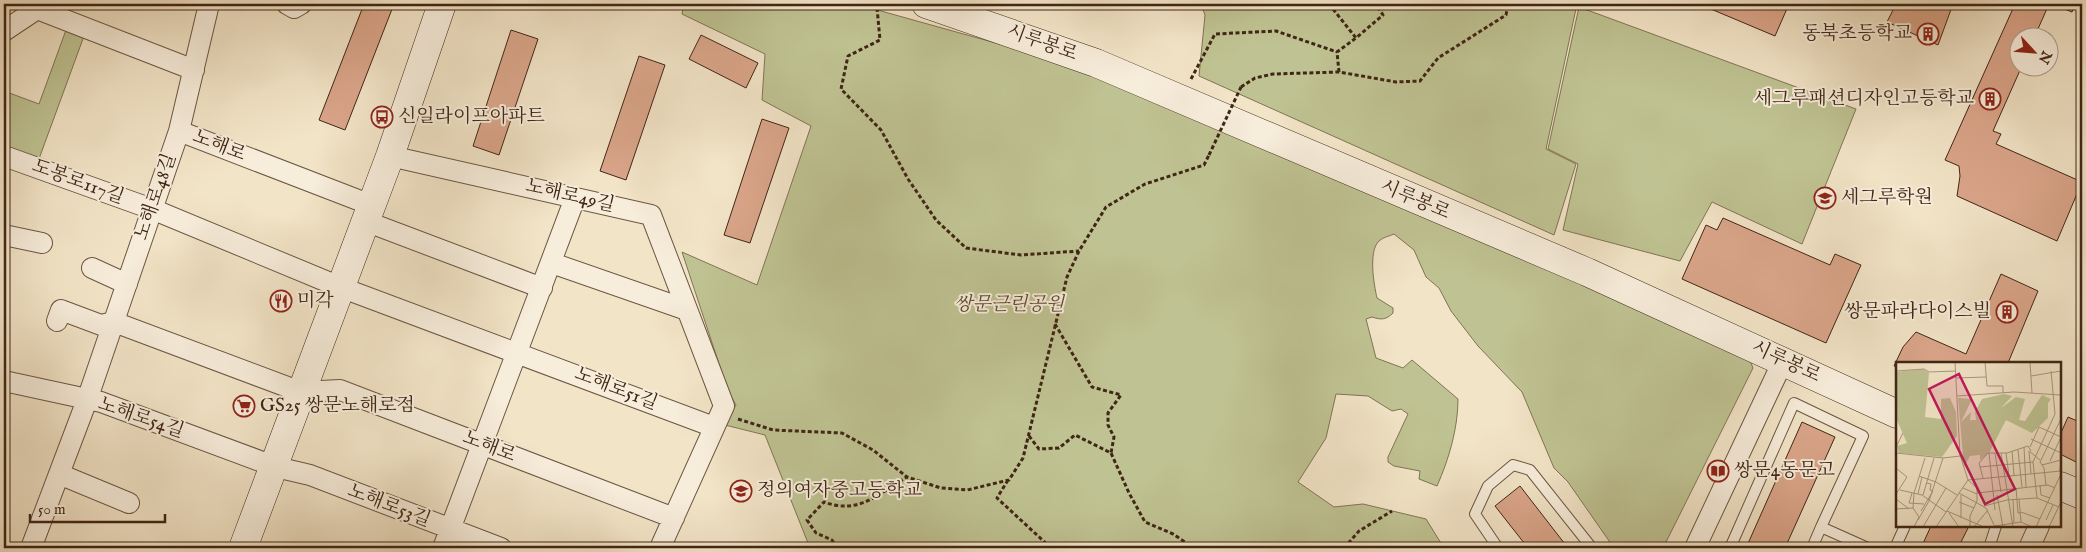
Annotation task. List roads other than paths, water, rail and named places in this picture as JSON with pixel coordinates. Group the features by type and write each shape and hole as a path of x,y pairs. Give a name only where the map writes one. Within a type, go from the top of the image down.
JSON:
{"street":[{"name":"노해로48길","path":"38,546 59,474 87,400 179,130 209,4"},
{"path":"287,4 294,8 301,4"},
{"path":"243,548 276,467 301,392 390,156 442,4"},
{"name":"시루봉로","path":"926,4 1096,63 1587,272 1896,414"},
{"path":"4,31 37,9 194,70"},
{"name":"노해로","path":"179,130 542,288"},
{"name":"도봉로117길","path":"4,156 152,209"},
{"name":"노해로49길","path":"390,156 651,214 724,406 660,548"},
{"path":"443,548 576,198"},
{"path":"152,209 340,287"},
{"path":"4,235 42,242"},
{"path":"552,263 687,310"},
{"path":"92,268 127,284"},
{"name":"노해로51길","path":"340,287 518,353 717,420"},
{"path":"57,321 61,310 101,325 114,322"},
{"name":"노해로","path":"114,322 301,392 340,390 674,518"},
{"path":"1695,548 1783,361"},
{"name":"노해로54길","path":"4,381 101,402 276,467"},
{"name":"노해로53길","path":"276,467 310,476 502,548"},
{"path":"59,474 129,503"},
{"path":"2061,486 2082,495"},
{"path":"2029,548 2039,527"}],"lane":[{"path":"1730,548 1794,403 1864,436 1812,548"},
{"path":"1498,548 1475,514 1488,486 1513,465 1530,470 1592,548"},
{"path":"1821,527 1868,548"},
{"path":"1895,548 1905,527"},
{"path":"1989,548 1996,527"}],"place":[{"name":"동북초등학교","path":"1928,34"},
{"name":"세그루패션디자인고등학교","path":"1990,99"},
{"name":"신일라이프아파트","path":"382,117"},
{"name":"세그루학원","path":"1825,198"},
{"name":"미각","path":"281,301"},
{"name":"쌍문파라다이스빌","path":"2007,312"},
{"name":"GS25 쌍문노해로점","path":"244,406"},
{"name":"쌍문4동문고","path":"1718,471"},
{"name":"정의여자중고등학교","path":"741,491"}],"park label":[{"name":"쌍문근린공원","path":"1009,305"}]}
